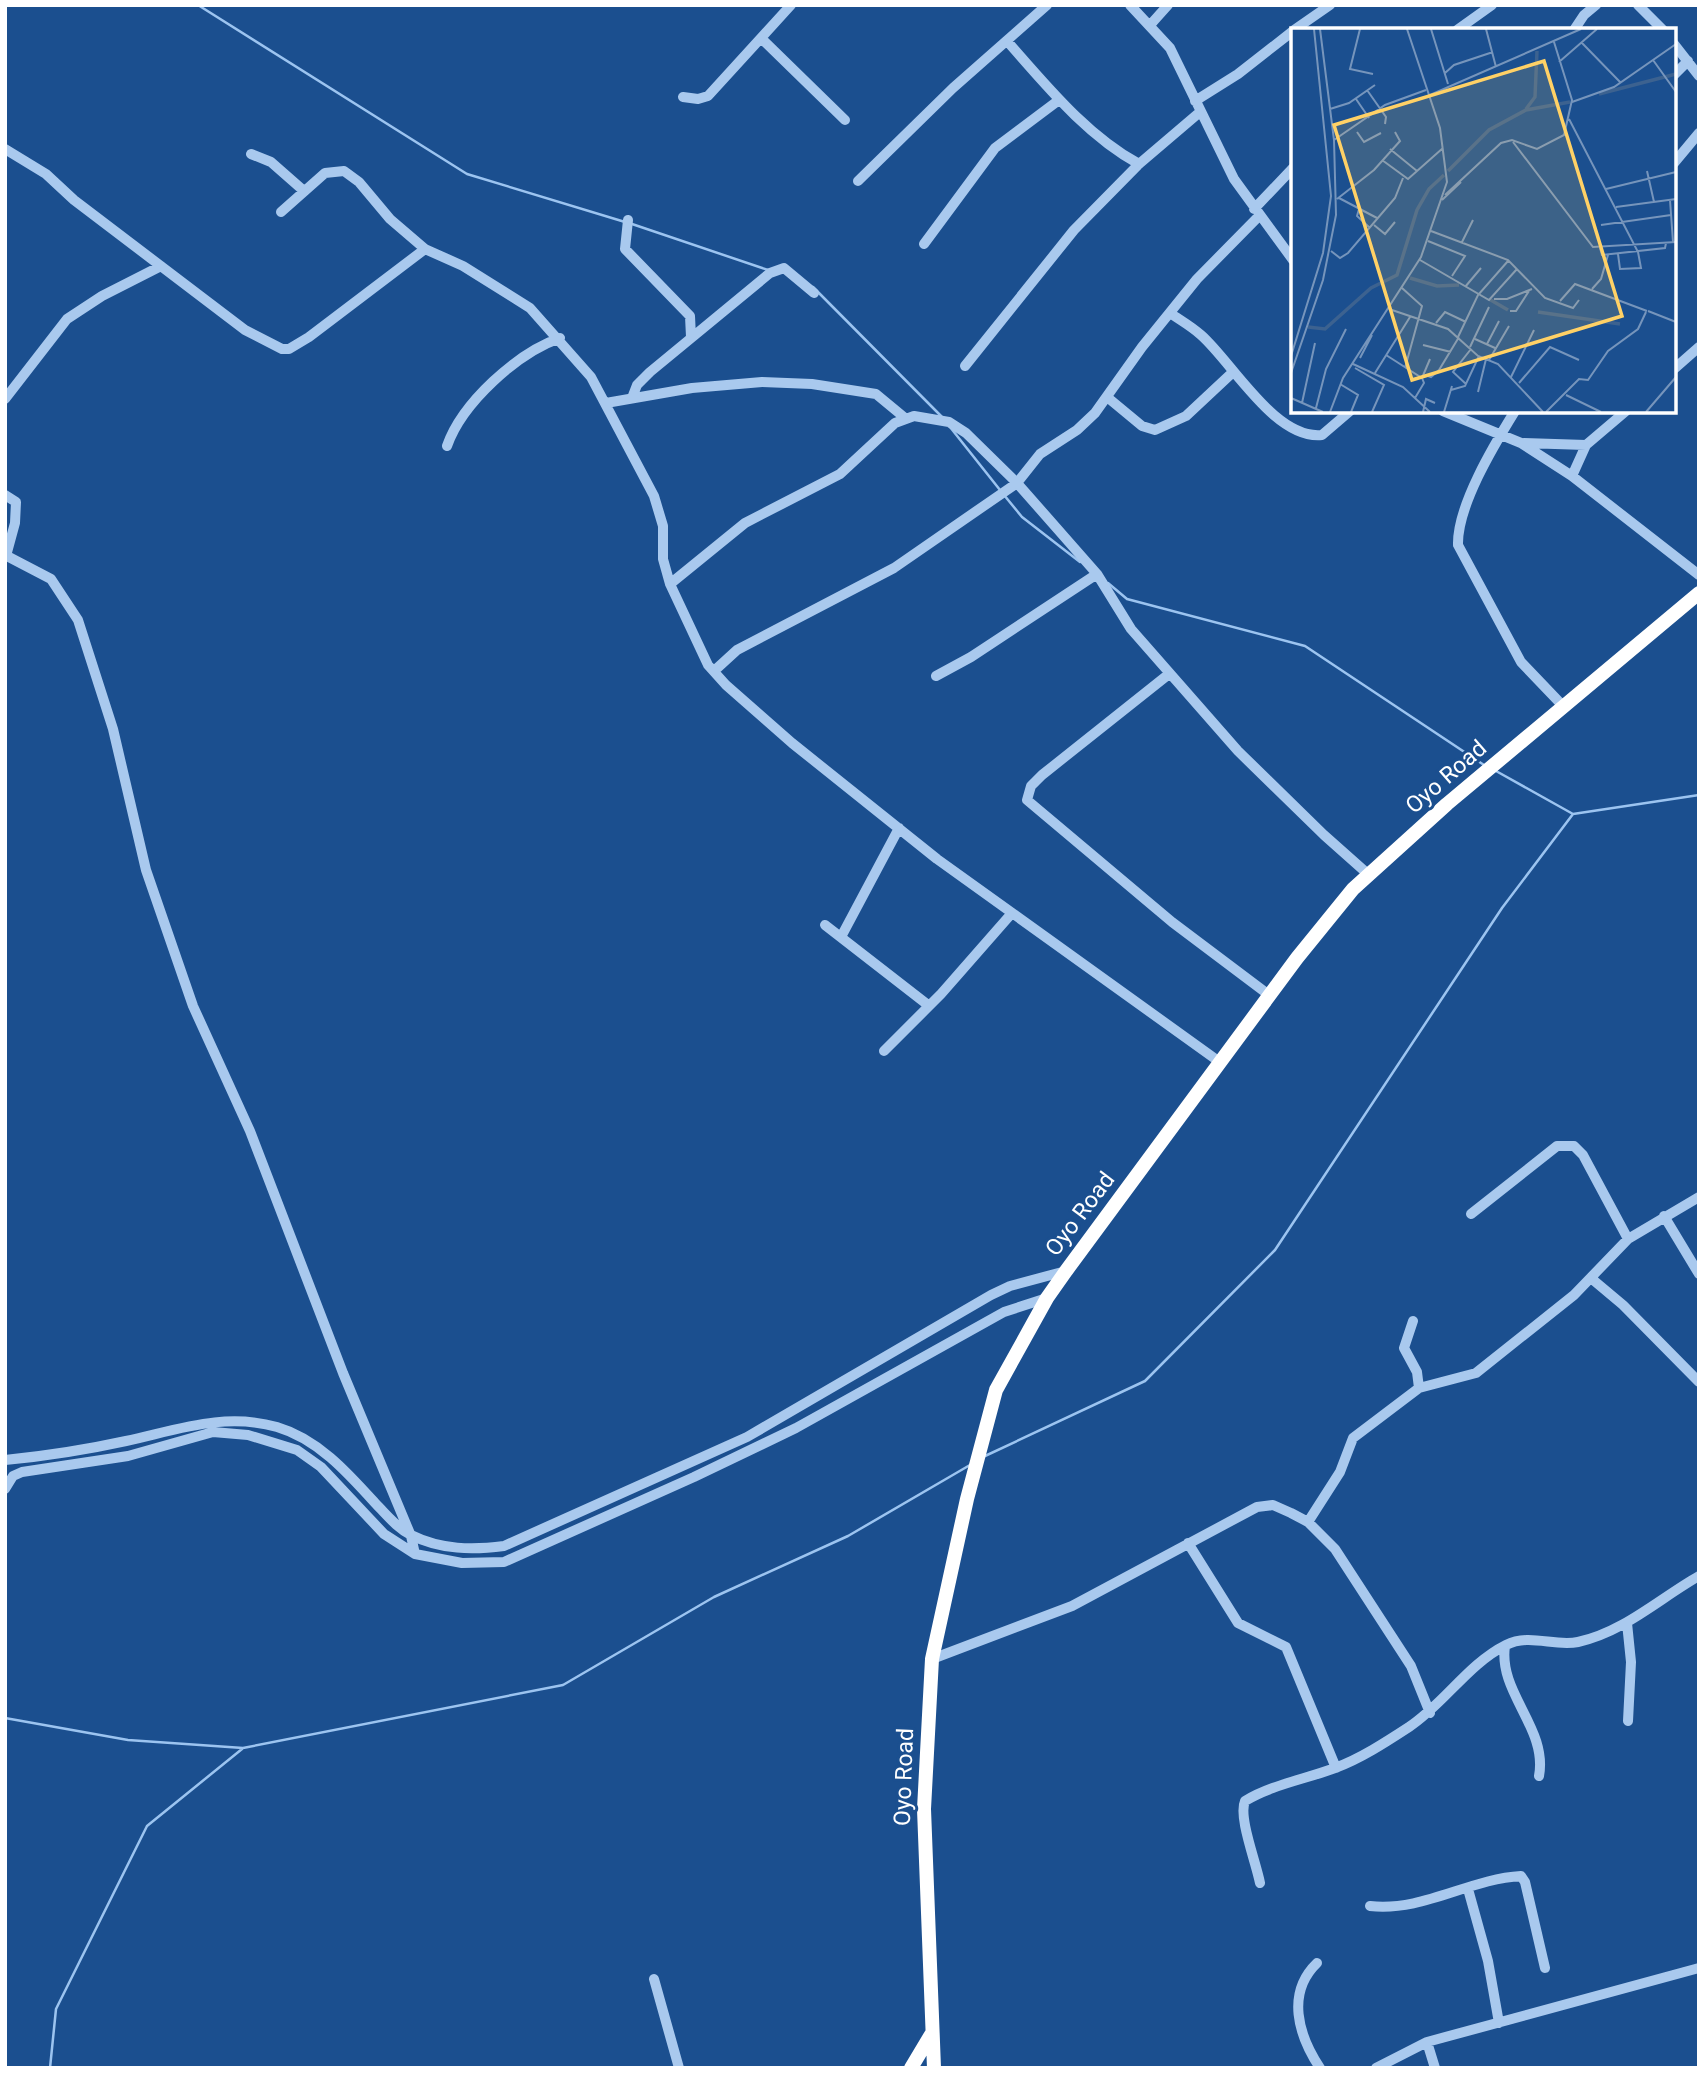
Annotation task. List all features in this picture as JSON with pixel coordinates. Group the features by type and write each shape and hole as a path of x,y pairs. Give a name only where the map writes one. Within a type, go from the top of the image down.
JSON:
{"highway":[{"name":"Oyo Road","path":"934,2068 924,1809 932,1659 973,1473 996,1390 1047,1298 1066,1271 1297,958 1369,875 1447,804 1699,593"},
{"path":"911,2068 932,2033"}],"street":[{"path":"683,97 698,99 708,96 792,5"},
{"path":"858,181 953,88 1047,5"},
{"path":"1130,5 1170,48 1234,179 1256,213 1291,257"},
{"path":"1150,24 1168,5"},
{"path":"1296,28 1330,5"},
{"path":"1460,28 1492,5"},
{"path":"1638,5 1661,28"},
{"path":"1576,28 1593,6"},
{"path":"1195,101 1238,74 1291,32"},
{"path":"762,39 845,120"},
{"path":"1007,41 1059,100 1120,153 1139,164"},
{"path":"1676,46 1699,76"},
{"path":"1676,73 1688,61"},
{"path":"924,244 995,148 1059,100"},
{"path":"965,366 1074,230 1139,164 1200,112"},
{"path":"1676,161 1699,133"},
{"path":"5,149 46,174 74,201 245,330 269,345 282,349 309,337 425,249"},
{"path":"251,154 271,162 304,191"},
{"path":"714,671 737,650 808,610 894,568 1013,486 1040,454 1096,414 1197,279 1291,170"},
{"path":"281,212 325,173 344,171 359,182 390,219 425,249 463,266 530,308 560,338 592,377 654,496 663,526 663,559 670,584 714,671 792,743 899,828 1221,1063"},
{"path":"628,220 625,249 690,316 691,337"},
{"path":"5,399 67,319 102,296 161,266"},
{"path":"632,398 638,385 691,337 778,270 788,271 814,293"},
{"path":"1170,313 1201,335 1232,373 1288,426 1301,434 1322,435 1348,413"},
{"path":"447,446 453,430 469,407 512,365 539,345 560,338"},
{"path":"1676,367 1699,347"},
{"path":"1107,397 1142,426 1154,430 1186,416 1232,373"},
{"path":"606,403 692,388 762,382 812,384 876,394 905,418"},
{"path":"1448,413 1521,443 1572,476 1699,575"},
{"path":"1514,413 1500,435 1458,528 1458,545 1521,662 1564,707"},
{"path":"1572,476 1586,445 1624,413"},
{"path":"670,584 745,523 840,474 905,418 914,416 948,422 966,433 1097,574 1131,629 1238,751 1369,875"},
{"path":"1521,443 1586,445"},
{"path":"5,495 16,502 6,556 51,579 78,620 113,729 146,870 193,1006 250,1131 343,1373 411,1535 415,1554"},
{"path":"936,676 971,657 1097,574"},
{"path":"1169,674 1042,775 1031,786 1027,800 1172,922 1269,995"},
{"path":"841,937 899,828"},
{"path":"884,1051 1012,913"},
{"path":"825,925 928,1005"},
{"path":"1471,1214 1557,1146 1574,1146 1583,1155 1628,1239"},
{"path":"1308,1522 1340,1472 1353,1438 1419,1388 1476,1373 1592,1279 1628,1239 1699,1198"},
{"path":"1664,1216 1699,1274"},
{"path":"5,1460 62,1455 195,1424 229,1420 258,1423 295,1434 330,1456 393,1522 411,1535 447,1547 475,1550 504,1546 747,1437 991,1294 1066,1271"},
{"path":"1592,1279 1623,1304 1699,1382"},
{"path":"5,1489 13,1476 22,1472 128,1456 213,1432 248,1435 297,1450 313,1461 384,1534 415,1554 462,1563 504,1562 796,1428 1004,1312 1047,1298"},
{"path":"1413,1321 1405,1349 1417,1372 1419,1388"},
{"path":"932,1659 1072,1606 1257,1507 1272,1505 1308,1522 1335,1549 1411,1666 1430,1713"},
{"path":"1188,1543 1238,1623 1286,1647 1336,1768"},
{"path":"1260,1883 1252,1844 1242,1819 1245,1801 1336,1768 1430,1713 1476,1667 1505,1646 1539,1639 1565,1643 1581,1641 1627,1623 1699,1576"},
{"path":"1627,1623 1631,1662 1628,1721"},
{"path":"1505,1646 1503,1670 1537,1740 1542,1759 1539,1776"},
{"path":"1370,1906 1388,1908 1419,1903 1521,1876 1525,1882 1545,1968"},
{"path":"1468,1889 1488,1961 1499,2023"},
{"path":"1317,1963 1305,1974 1298,1991 1298,2014 1303,2036 1320,2068"},
{"path":"1376,2068 1427,2042 1699,1968"},
{"path":"654,1979 679,2068"},
{"path":"1427,2042 1436,2068"}],"waterway":[{"path":"198,5 467,174 625,222"},
{"path":"632,224 768,270"},
{"path":"813,287 944,419"},
{"path":"950,427 1000,490"},
{"path":"1004,495 1022,517 1080,562"},
{"path":"1108,583 1127,599 1305,646 1484,765"},
{"path":"1496,771 1573,814"},
{"path":"985,1456 1145,1381 1275,1250 1502,908 1573,814 1699,795"},
{"path":"5,1718 128,1740 243,1748 563,1685 714,1597 848,1536 970,1465"},
{"path":"50,2068 56,2009 147,1826 242,1749"}]}
